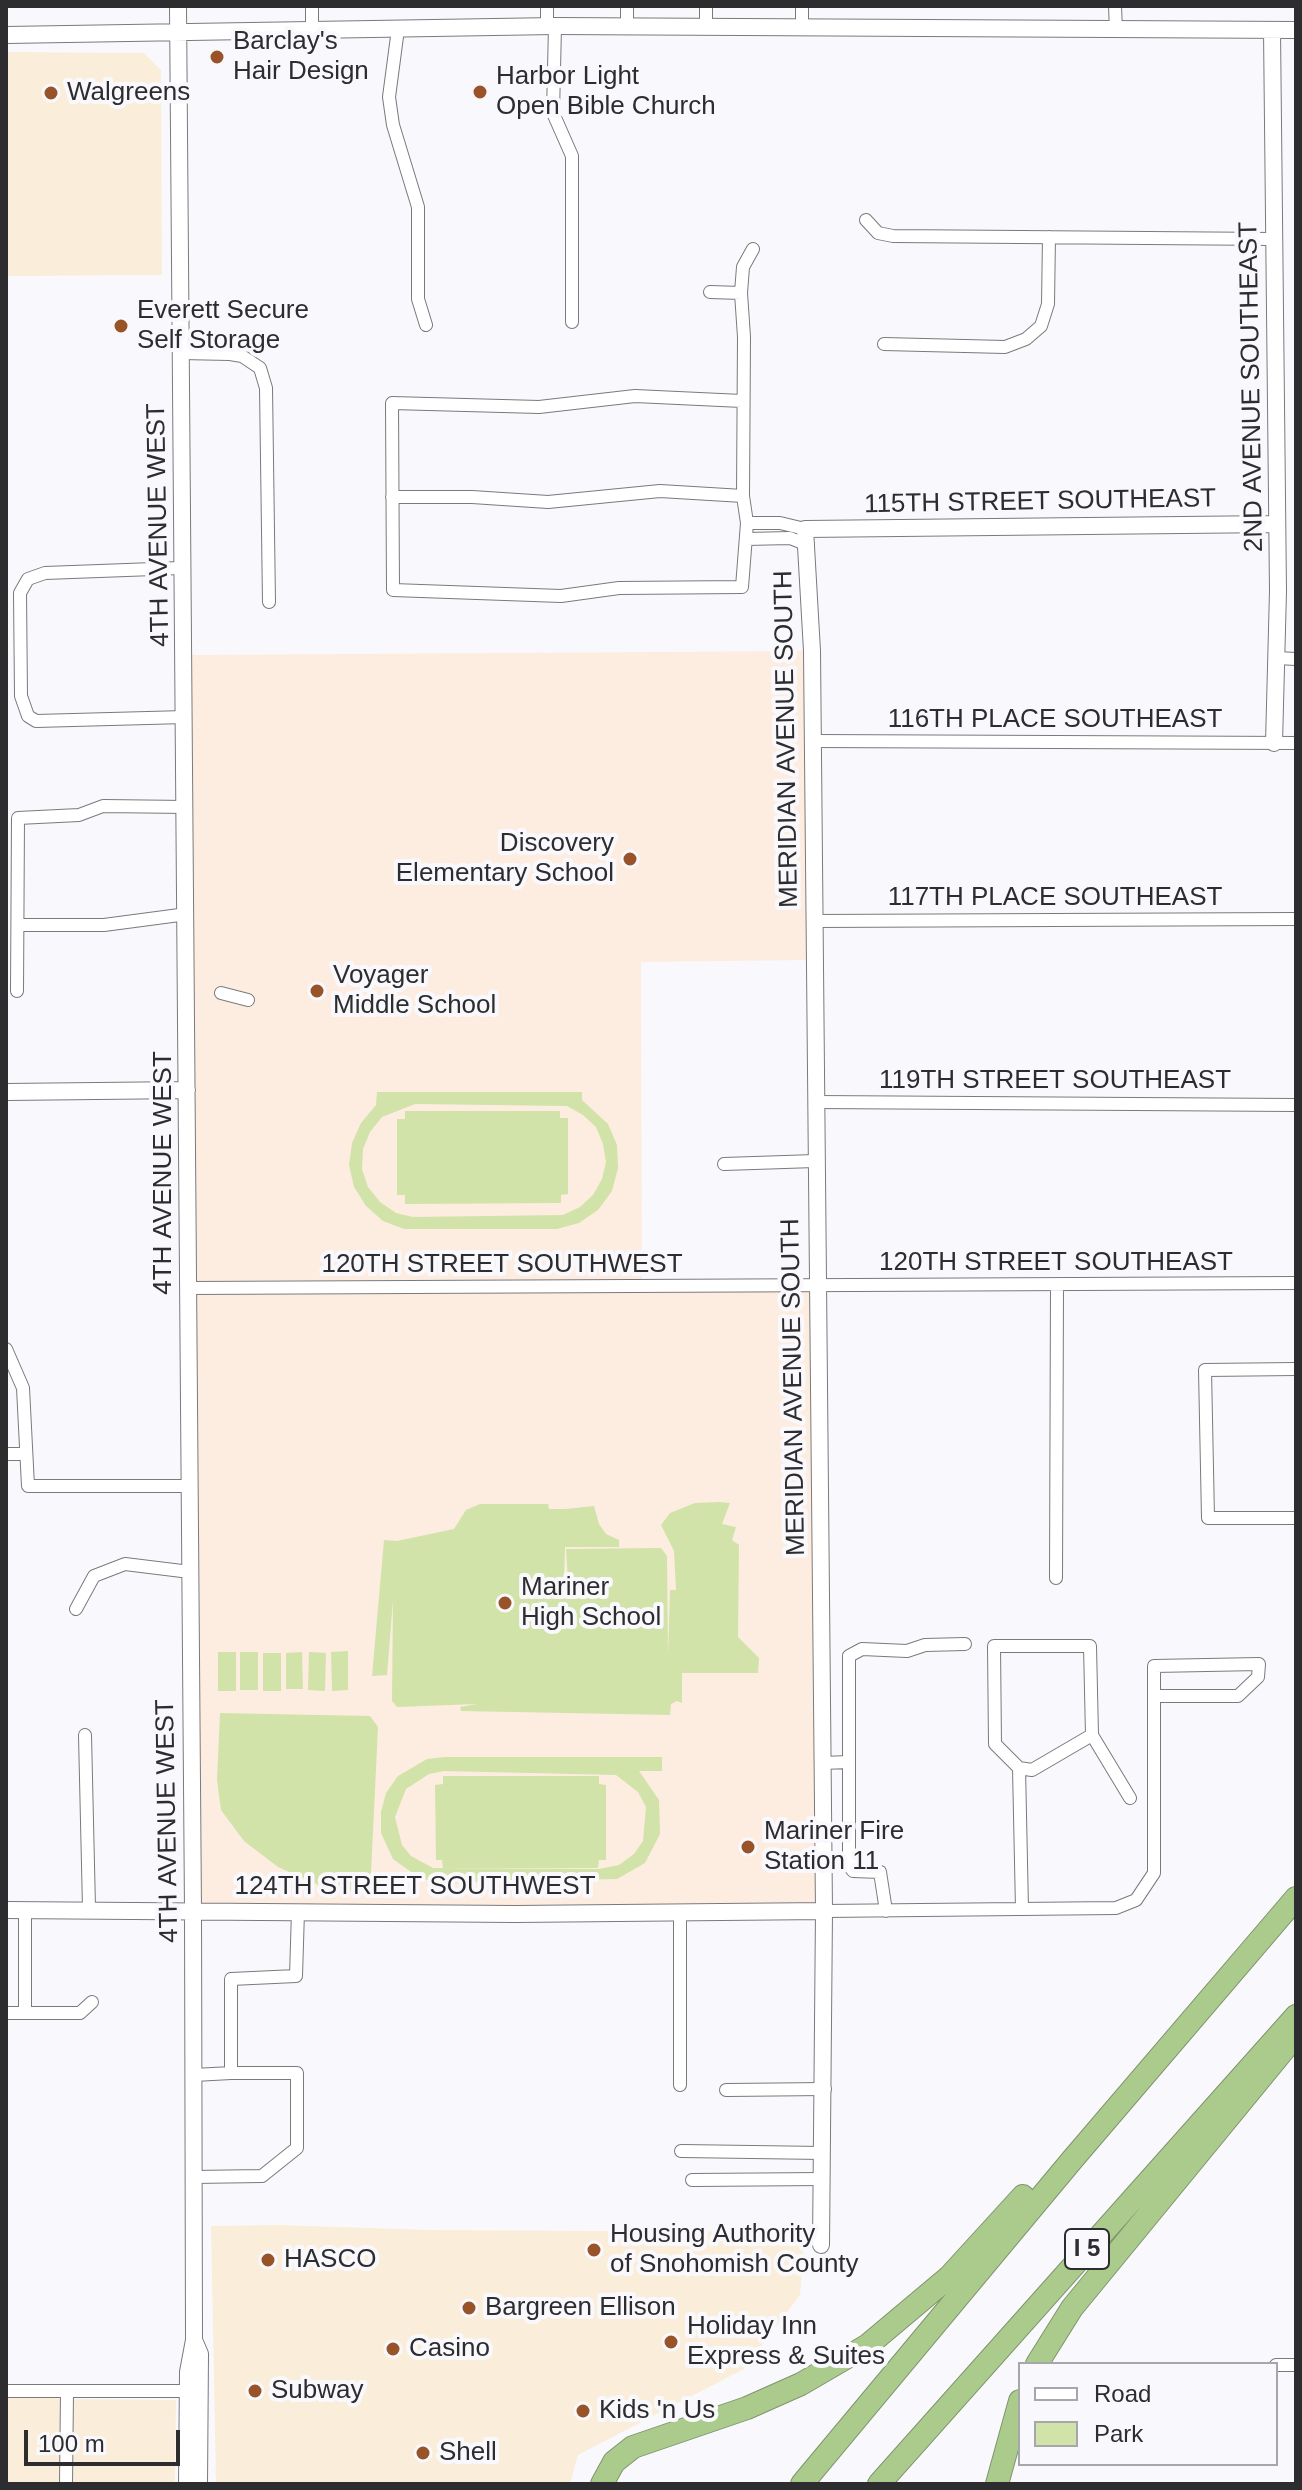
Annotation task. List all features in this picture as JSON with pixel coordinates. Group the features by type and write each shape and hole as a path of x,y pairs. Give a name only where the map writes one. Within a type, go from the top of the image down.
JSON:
{"highway":[{"path":"802,2484 1296,1898"},
{"name":"I 5","path":"879,2484 1296,2016"},
{"path":"1038,2362 1072,2308 1296,2035"},
{"path":"605,2481 614,2462 633,2447 747,2408 801,2384 868,2345 949,2277 1039,2180 1072,2160"},
{"path":"999,2480 1018,2409"}],"street":[{"name":"4TH AVENUE WEST","path":"178,6 194,2075 194,2340 189,2354 187,2484"},
{"path":"312,6 312,32"},
{"path":"547,6 551,26 553,113 572,156 572,322"},
{"path":"627,6 627,26"},
{"path":"706,6 706,26"},
{"path":"802,6 802,27"},
{"path":"1115,6 1116,31"},
{"path":"6,35 551,26 1296,30"},
{"path":"398,29 389,97 393,125 418,207 418,299 426,325"},
{"name":"2ND AVENUE SOUTHEAST","path":"1272,30 1277,658 1274,743"},
{"path":"866,220 878,233 893,236 1274,239"},
{"path":"884,344 1005,347 1026,339 1041,326 1049,283 1049,237"},
{"path":"742,401 635,396 539,407 392,403 393,590 561,596 619,588 742,587 747,523 743,496 744,337 741,293 743,267 753,249"},
{"path":"710,292 741,293"},
{"path":"181,353 242,356 260,368 266,388 269,602"},
{"path":"392,497 548,502 660,491 743,496"},
{"path":"747,523 780,523 806,537"},
{"name":"115TH STREET SOUTHEAST","path":"806,537 1276,524"},
{"path":"746,539 806,537"},
{"name":"MERIDIAN AVENUE SOUTH","path":"806,537 813,741 824,1911 825,2089 821,2245"},
{"path":"181,568 34,576 20,593 21,696 28,716 36,721 185,717"},
{"path":"1277,658 1296,659"},
{"name":"116TH PLACE SOUTHEAST","path":"813,741 1296,743"},
{"path":"17,991 18,818 79,815 103,806 186,807"},
{"path":"19,925 104,925 187,914"},
{"name":"117TH PLACE SOUTHEAST","path":"814,921 1296,919"},
{"path":"221,993 248,1000"},
{"path":"6,1092 187,1090"},
{"name":"119TH STREET SOUTHEAST","path":"815,1102 1296,1105"},
{"path":"724,1164 815,1161"},
{"name":"120TH STREET SOUTHEAST","path":"816,1286 1296,1283"},
{"path":"1056,1578 1057,1284"},
{"name":"120TH STREET SOUTHWEST","path":"189,1288 816,1286"},
{"path":"6,1349 23,1388 28,1486 190,1486"},
{"path":"1296,1369 1205,1370 1208,1518 1296,1518"},
{"path":"6,1454 26,1454"},
{"path":"76,1609 94,1576 125,1564 190,1572"},
{"path":"886,1911 880,1872 853,1871 849,1866 849,1656 862,1649 907,1651 925,1645 965,1644"},
{"path":"1092,1735 1032,1770 1019,1768 995,1744 994,1646 1090,1646 1092,1735 1130,1798"},
{"path":"824,1911 1116,1908 1136,1900 1154,1873 1154,1696 1154,1666 1259,1664 1258,1677 1238,1696 1154,1696"},
{"path":"85,1735 89,1908"},
{"path":"822,1763 849,1762"},
{"path":"1019,1768 1022,1909"},
{"path":"25,1909 25,2013"},
{"name":"124TH STREET SOUTHWEST","path":"6,1910 824,1911"},
{"path":"231,2073 231,1979 296,1976 298,1911"},
{"path":"680,1912 680,2085"},
{"path":"6,2013 80,2013 92,2002"},
{"path":"193,2177 262,2176 297,2148 297,2073 194,2075"},
{"path":"726,2090 825,2089"},
{"path":"681,2151 823,2153"},
{"path":"692,2180 823,2179"},
{"name":"4TH AVENUE WEST","path":"194,2340 200,2354 199,2484"},
{"path":"6,2391 188,2391"},
{"path":"66,2484 67,2392"}],"shaded area":[{"path":"6,52 144,53 161,70 162,275 6,276"},
{"path":"812,651 814,960 641,962 642,1285 816,1286 824,1911 193,1909 185,655"},
{"path":"211,2226 431,2230 805,2232 800,2295 744,2369 578,2455 570,2484 216,2484"},
{"path":"6,2392 47,2392 60,2399 176,2400 175,2484 6,2484"}],"green space":[{"path":"377,1092 582,1092 582,1100 608,1124 617,1145 618,1168 612,1191 598,1210 579,1223 557,1229 404,1229 383,1221 366,1206 354,1187 349,1165 352,1143 361,1123 376,1105","holes":["415,1104 567,1106 596,1127 606,1162 602,1179 593,1195 580,1207 563,1215 413,1217 396,1213 380,1202 368,1187 362,1169 363,1149 370,1132 382,1117"]},
{"path":"405,1111 560,1111 560,1118 568,1118 568,1194 561,1195 561,1203 405,1204 405,1195 397,1195 397,1119 405,1119"},
{"path":"695,1503 730,1503 722,1524 736,1527 732,1540 739,1545 738,1637 759,1658 758,1673 682,1673 682,1703 677,1701 671,1704 670,1715 461,1711 460,1707 477,1704 397,1707 392,1701 393,1600 387,1675 372,1676 384,1540 397,1541 454,1529 466,1510 480,1504 548,1504 549,1509 594,1506 599,1524 606,1534 619,1540 619,1547 565,1547 564,1579 569,1596 566,1549 661,1548 667,1556 668,1655 670,1590 676,1590 674,1551 661,1525 670,1513"},
{"path":"348,1651 348,1690 332,1691 331,1652"},
{"path":"218,1652 236,1652 236,1691 218,1691"},
{"path":"240,1652 258,1652 258,1690 240,1690"},
{"path":"302,1652 303,1689 286,1689 286,1653"},
{"path":"309,1652 326,1653 325,1691 308,1690"},
{"path":"263,1653 281,1653 281,1691 263,1691"},
{"path":"220,1713 370,1716 378,1727 370,1894 321,1886 278,1867 244,1841 221,1810 217,1780"},
{"path":"662,1757 662,1771 639,1771 659,1800 660,1834 645,1863 617,1879 444,1883 421,1879 393,1859 381,1833 381,1812 386,1793 398,1776 427,1759","holes":["444,1771 616,1775 638,1792 646,1807 643,1841 634,1854 619,1865 599,1869 433,1868 411,1856 402,1845 395,1817 406,1789 429,1774"]},
{"path":"443,1776 599,1776 599,1784 606,1785 606,1860 599,1860 598,1868 443,1868 442,1860 436,1860 435,1785 443,1784"}],"place":[{"name":"Barclay's Hair Design","path":"217,57"},
{"name":"Harbor Light Open Bible Church","path":"480,92"},
{"name":"Walgreens","path":"51,93"},
{"name":"Everett Secure Self Storage","path":"121,326"},
{"name":"Discovery Elementary School","path":"630,859"},
{"name":"Voyager Middle School","path":"317,991"},
{"name":"Mariner High School","path":"505,1603"},
{"name":"Mariner Fire Station 11","path":"748,1847"},
{"name":"Housing Authority of Snohomish County","path":"594,2250"},
{"name":"HASCO","path":"268,2260"},
{"name":"Bargreen Ellison","path":"469,2308"},
{"name":"Holiday Inn Express & Suites","path":"671,2342"},
{"name":"Casino","path":"393,2349"},
{"name":"Subway","path":"255,2391"},
{"name":"Kids 'n Us","path":"583,2411"},
{"name":"Shell","path":"423,2453"}]}
